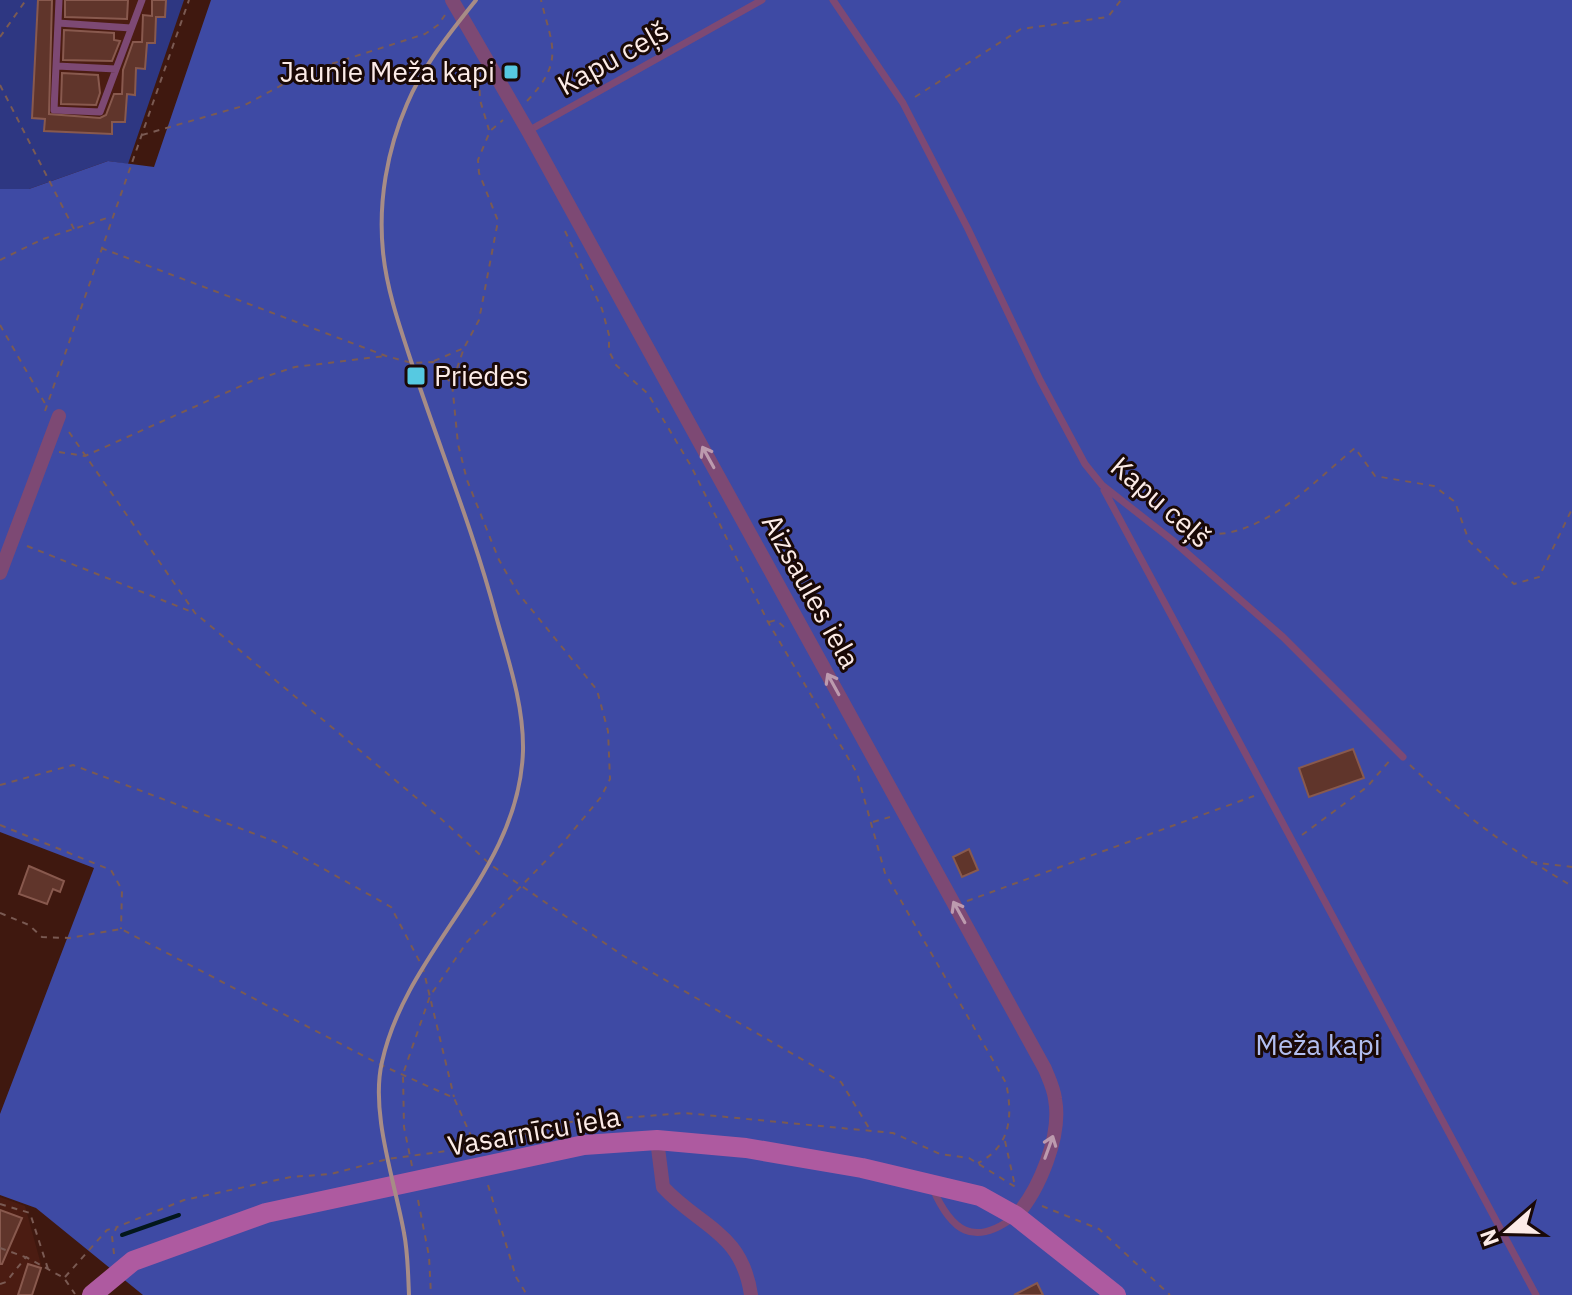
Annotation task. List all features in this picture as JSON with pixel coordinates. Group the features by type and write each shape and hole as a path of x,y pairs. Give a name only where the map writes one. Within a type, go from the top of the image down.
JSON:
{"street":[{"name":"Aizsaules iela","path":"450,6 517,110 1045,1069 1056,1101 1055,1131 1031,1199 1016,1216"},
{"path":"0,573 47,450 52,411"},
{"path":"657,1140 663,1187 712,1225 738,1251 748,1273 751,1295"},
{"name":"Vasarnīcu iela","path":"90,1295 133,1261 266,1213 584,1145 657,1140 746,1148 981,1196 1016,1216 1116,1295"}],"lane":[{"path":"59,0 54,110 100,112 142,0"},
{"name":"Kapu ceļš","path":"528,131 762,0"},
{"name":"Kapu ceļš","path":"833,0 903,103 1085,464 1102,485 1172,540 1283,637 1400,755"},
{"path":"58,23 131,28"},
{"path":"57,66 116,69"},
{"path":"1102,485 1536,1295"},
{"path":"930,1184 955,1227 967,1232 988,1230 1016,1216"}],"path":[{"path":"0,37 26,0"},
{"path":"41,421 52,411 101,248 189,0"},
{"path":"517,110 549,69 555,48 541,0"},
{"path":"903,103 933,89 1021,29 1108,17 1121,0"},
{"path":"141,135 243,106 306,72 425,34 438,25 450,6"},
{"path":"450,6 451,19"},
{"path":"480,69 477,87 490,131"},
{"path":"0,85 74,229"},
{"path":"431,1295 429,1256 404,1127 403,1074 430,996 467,942 601,797 610,779 608,731 597,690 518,593 499,560 467,480 458,444 452,383 464,348 479,320 497,232 496,209 479,173 481,145 490,131 505,118 512,125"},
{"path":"0,260 74,229 112,217"},
{"path":"563,225 602,309 609,335 609,351 616,365 648,394 691,466 768,622 857,773 885,873 1006,1083 1011,1107 1005,1140 1015,1186"},
{"path":"101,248 386,356 412,363 433,362 464,348"},
{"path":"0,326 52,411 104,477 195,613 437,815 491,865 622,955 841,1082 869,1128"},
{"path":"47,450 85,456 252,381 295,367 386,356"},
{"path":"433,362 452,383"},
{"path":"1172,540 1196,530 1226,533 1271,516 1355,448 1375,476 1434,486 1455,502 1469,541 1514,584 1539,577 1572,509"},
{"path":"11,540 195,613"},
{"path":"1292,844 1367,787 1400,755 1456,810 1529,861 1572,886"},
{"path":"0,785 73,765 276,842 391,907 423,968 454,1098 482,1165 516,1277 527,1295"},
{"path":"955,906 1268,791"},
{"path":"872,823 904,813"},
{"path":"0,825 111,870 122,890 121,929"},
{"path":"1529,861 1572,867"},
{"path":"0,913 29,925 42,937 69,938 121,929 454,1098"},
{"path":"978,1163 994,1155 1005,1140"},
{"path":"1031,1199 1099,1229 1170,1295"},
{"path":"0,1204 30,1213 49,1270"},
{"path":"64,1278 107,1230 117,1227"},
{"path":"0,1248 26,1257 90,1295"},
{"path":"0,1284 6,1282 26,1257"}],"shaded area":[{"path":"0,0 38,0 32,118 45,119 45,131 111,134 112,122 125,122 127,94 135,94 136,68 145,68 147,43 155,43 156,17 165,17 166,0 184,0 128,164 108,161 29,189 0,189"},
{"path":"38,0 166,0 165,17 156,17 155,43 147,43 145,69 136,69 135,95 127,95 125,122 112,134 44,131 32,118"},
{"path":"0,1197 25,1206 42,1268 33,1295 0,1295"}],"green space":[{"name":"Meža kapi","path":"211,0 1572,0 1572,1295 143,1295 36,1208 0,1195 0,1114 94,868 0,832 0,189 29,189 108,161 154,167"}],"building":[{"path":"38,0 52,0 49,114 100,118 106,115 114,94 122,94 123,70 133,42 142,42 143,15 152,16 152,0 166,0 165,17 156,17 155,43 147,43 145,69 136,68 135,95 127,94 125,122 112,122 112,134 44,131 45,119 32,118"},
{"path":"65,0 128,0 127,19 65,17"},
{"path":"64,30 114,33 114,40 120,41 112,61 63,60"},
{"path":"62,73 98,75 100,93 96,105 61,104"},
{"path":"1353,749 1364,778 1309,797 1299,768"},
{"path":"969,849 978,870 962,877 953,857"},
{"path":"29,866 64,881 60,892 53,889 47,904 19,894"},
{"path":"0,1210 22,1218 2,1264 0,1264"},
{"path":"28,1264 41,1268 32,1295 18,1295"},
{"path":"1037,1283 1043,1295 1014,1295"}],"waterway":[{"path":"122,1235 179,1215"}],"railway":[{"path":"409,1295 405,1241 381,1125 379,1082 382,1062 395,1021 414,983 483,873 503,835 517,795 523,751 521,717 510,665 478,554 396,313 385,267 382,233 386,176 407,104 429,62 476,0"}],"place":[{"name":"Jaunie Meža kapi","path":"511,72"},
{"name":"Priedes","path":"416,376"}]}
